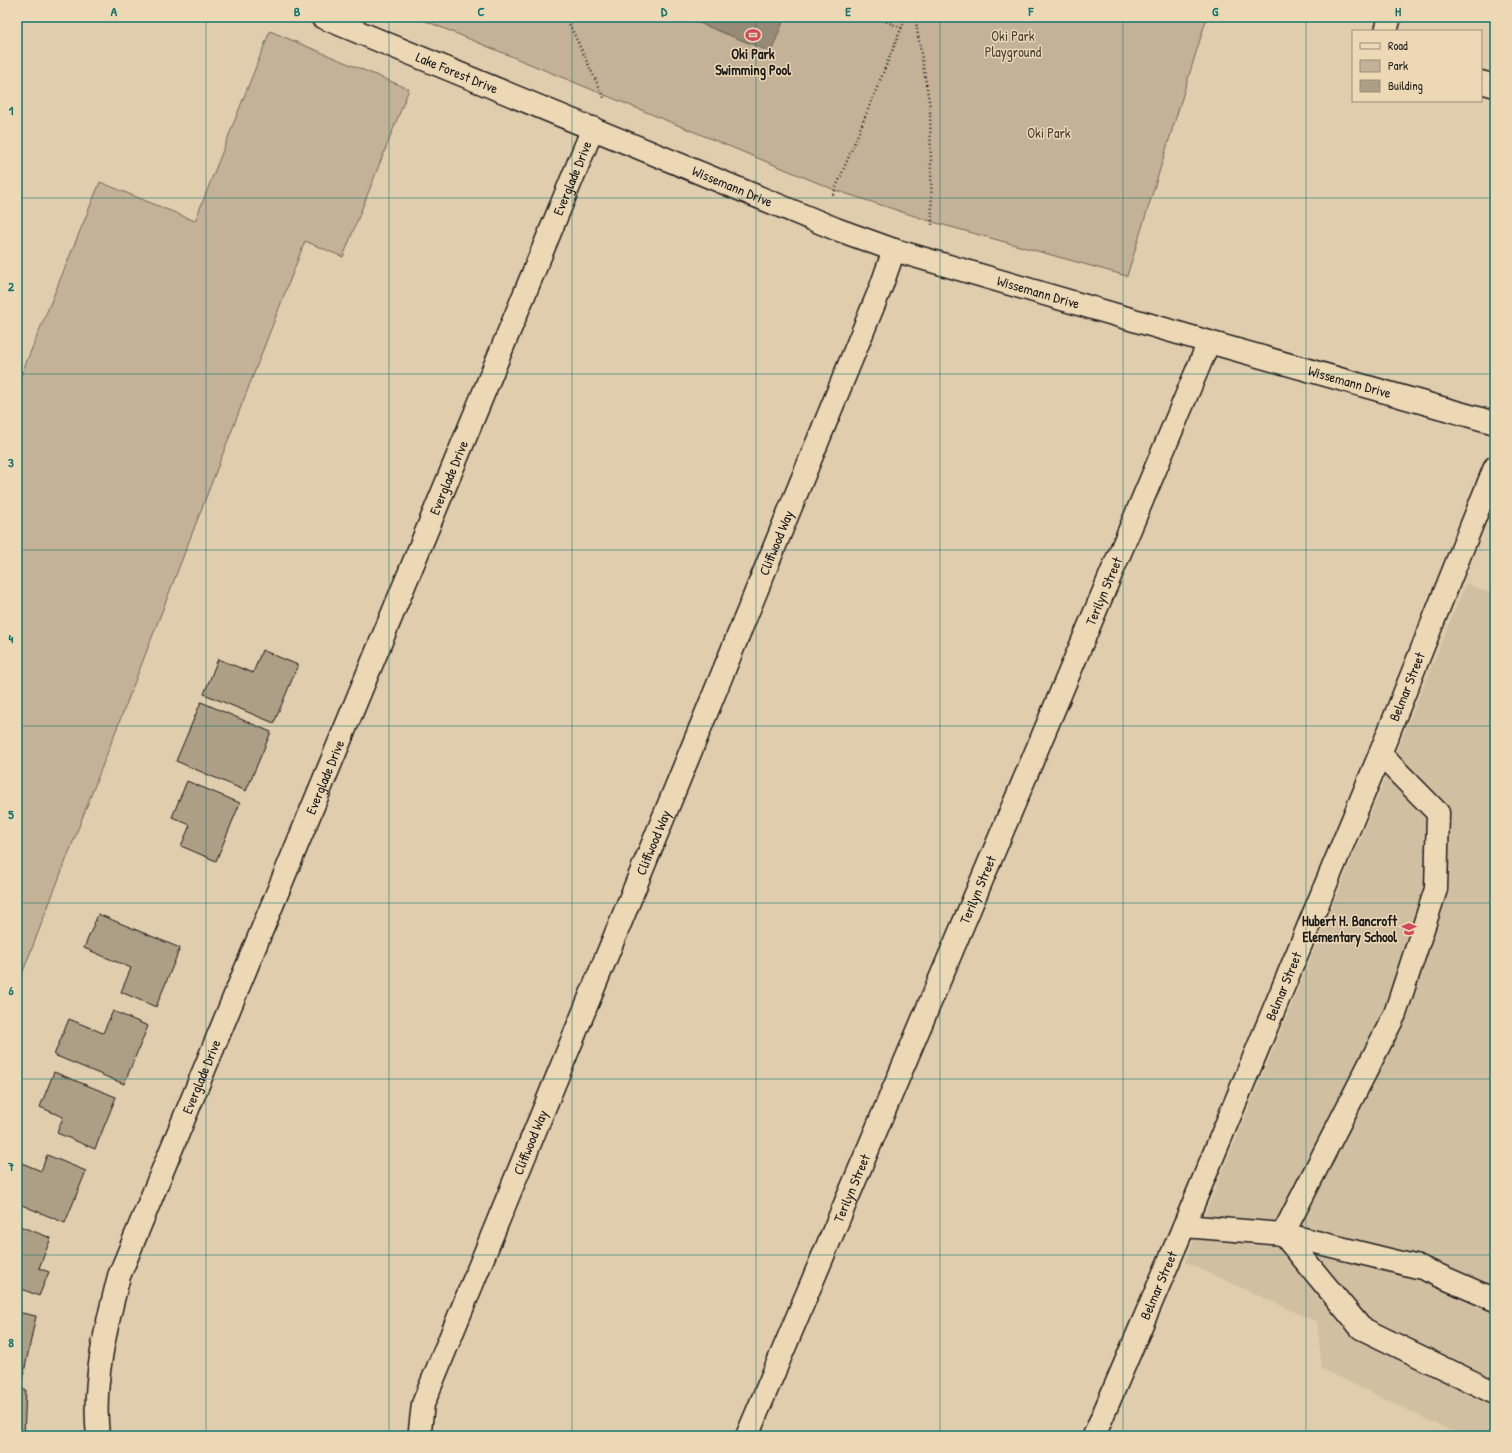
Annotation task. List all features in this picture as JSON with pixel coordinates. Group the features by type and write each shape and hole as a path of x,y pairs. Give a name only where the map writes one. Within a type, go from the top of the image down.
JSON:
{"street":[{"name":"Lake Forest Drive","path":"322,17 593,128"},
{"path":"1386,30 1390,17"},
{"path":"1482,82 1495,86"},
{"name":"Wissemann Drive","path":"593,128 836,229 894,250 1209,342 1495,423"},
{"name":"Everglade Drive","path":"98,1436 99,1371 106,1326 119,1276 593,128"},
{"name":"Cliffwood Way","path":"421,1436 420,1430 423,1404 875,302 894,250"},
{"name":"Terilyn Street","path":"747,1436 1209,342"},
{"name":"Belmar Street","path":"1094,1436 1184,1226 1380,754 1495,467"},
{"path":"1283,1234 1395,1014 1436,889 1438,813 1380,754"},
{"path":"1184,1226 1283,1234 1422,1268 1495,1300"},
{"path":"1283,1234 1361,1328 1495,1393"}],"path":[{"path":"566,17 605,100"},
{"path":"875,17 902,28"},
{"path":"833,195 906,17"},
{"path":"915,17 930,108 932,226"}],"shaded area":[{"name":"Oki Park Swimming Pool","path":"684,17 785,17 771,52"},
{"name":"Hubert H. Bancroft Elementary School","path":"1466,583 1495,595 1495,1436 1461,1436 1322,1369 1317,1322 1185,1262"}],"green space":[{"name":"Oki Park","path":"416,17 1207,17 1127,276 933,222 835,190"},
{"path":"270,31 409,89 343,257 305,241 17,987 17,385 100,182 195,221"}],"building":[{"path":"262,650 298,665 274,723 204,694 218,659 253,673"},
{"path":"201,702 271,732 246,791 176,761"},
{"path":"187,781 240,803 216,861 181,846 190,825 172,817"},
{"path":"98,914 180,948 156,1007 121,992 131,968 84,948"},
{"path":"113,1011 148,1026 124,1084 54,1055 69,1019 103,1033"},
{"path":"54,1072 116,1097 95,1149 57,1133 63,1117 40,1107"},
{"path":"47,1155 86,1171 65,1223 17,1203 17,1161 41,1171"},
{"path":"17,1225 51,1238 39,1268 49,1272 39,1296 17,1287"},
{"path":"17,1312 36,1316 23,1377 17,1376"},
{"path":"17,1390 26,1390 24,1436 17,1436"}],"place":[{"name":"Oki Park Swimming Pool","path":"753,35"},
{"name":"Hubert H. Bancroft Elementary School","path":"1409,929"}],"park label":[{"name":"Oki Park Playground","path":"1013,44"}]}
